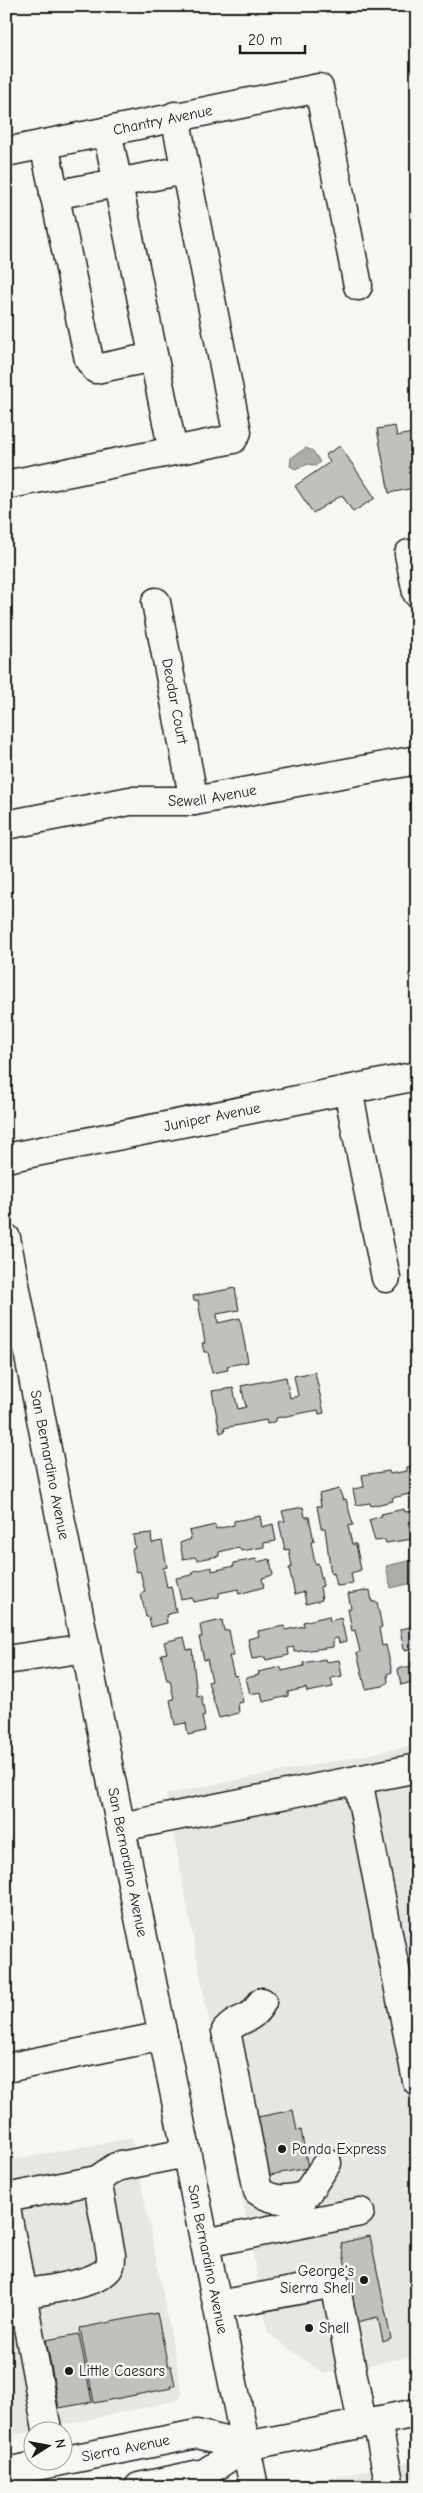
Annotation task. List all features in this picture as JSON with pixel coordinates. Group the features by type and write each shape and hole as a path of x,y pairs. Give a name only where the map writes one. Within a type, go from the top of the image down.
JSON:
{"main road":[{"name":"Chantry Avenue","path":"6,152 319,88 358,286"},
{"path":"6,485 233,439 237,432 175,116"},
{"path":"107,131 173,451"},
{"path":"44,144 89,360 96,369 154,357"},
{"path":"54,195 185,170"},
{"path":"409,554 417,594"},
{"name":"Deodar Court","path":"156,602 194,801"},
{"name":"Sewell Avenue","path":"6,825 130,801 194,801 417,760"},
{"name":"Juniper Avenue","path":"6,1158 417,1076"},
{"path":"348,1090 386,1278"},
{"name":"San Bernardino Avenue","path":"6,1238 16,1336 86,1648 254,2487"},
{"path":"6,1660 86,1648"},
{"path":"121,1827 417,1768"},
{"path":"358,1780 417,2081"},
{"path":"262,2002 254,2015 232,2024 226,2031 258,2191 269,2199 283,2201 305,2196 327,2162"},
{"path":"6,2068 163,2036"},
{"path":"6,2198 97,2180 116,2167 186,2153"},
{"path":"22,2294 90,2280 107,2271 111,2264 111,2255 97,2180"},
{"path":"6,2208 45,2420"},
{"path":"205,2243 360,2212"},
{"path":"218,2305 335,2283 369,2422 390,2487"},
{"name":"Sierra Avenue","path":"139,2487 205,2473 246,2446 417,2413"},
{"name":"Sierra Avenue","path":"72,2458 197,2434 246,2446"},
{"name":"Sierra Avenue","path":"6,2472 22,2468"}],"shaded area":[{"path":"306,448 313,451 320,462 315,466 309,464 295,469 290,466 291,458"},
{"path":"417,1559 417,1582 391,1588 386,1566"},
{"path":"417,1745 417,2355 324,2374 268,2333 166,1794"},
{"path":"132,2138 182,2391 179,2400 72,2423 72,2420 22,2420 22,2434 6,2437 6,2161"},
{"path":"417,2461 417,2487 300,2487 300,2484"}],"building":[{"path":"395,426 397,436 417,432 417,465 409,467 414,488 389,493 377,429"},
{"path":"340,446 375,498 353,512 342,495 313,513 295,486 330,462 325,455"},
{"path":"417,1131 417,1173 414,1174 409,1141 414,1139 413,1132"},
{"path":"235,1288 239,1310 217,1314 218,1323 240,1318 248,1362 227,1366 228,1370 212,1373 208,1352 204,1352 202,1343 205,1343 198,1300 194,1301 193,1296"},
{"path":"315,1372 324,1413 319,1414 318,1410 276,1418 276,1421 267,1424 266,1420 224,1428 225,1431 220,1433 212,1391 233,1388 238,1409 246,1407 241,1386 286,1377 290,1398 298,1396 294,1376"},
{"path":"417,1465 417,1496 414,1493 392,1498 393,1501 371,1506 370,1503 356,1505 353,1489 364,1487 362,1475 389,1471 390,1474 407,1471 407,1467"},
{"path":"339,1489 343,1500 346,1499 353,1525 348,1526 352,1544 356,1544 361,1570 351,1573 353,1584 337,1586 334,1573 331,1574 325,1528 321,1528 317,1506 321,1506 319,1494"},
{"path":"303,1507 305,1517 309,1517 314,1541 311,1542 315,1564 318,1563 323,1586 320,1587 322,1600 306,1604 304,1592 295,1595 289,1568 292,1567 289,1549 285,1550 279,1522 285,1521 282,1511"},
{"path":"404,1509 405,1512 417,1510 417,1534 412,1535 413,1539 386,1543 385,1540 375,1541 369,1520 382,1516 381,1514"},
{"path":"260,1516 262,1527 273,1524 276,1541 264,1543 264,1547 241,1551 239,1547 219,1552 219,1556 197,1560 195,1557 183,1559 180,1543 191,1539 189,1531 215,1525 216,1529 234,1525 234,1521"},
{"path":"151,1533 152,1543 162,1541 167,1567 163,1568 167,1587 171,1586 176,1612 166,1615 167,1623 151,1627 149,1617 146,1617 141,1594 145,1592 140,1571 136,1572 132,1549 135,1548 133,1535"},
{"path":"256,1559 257,1562 270,1559 273,1575 262,1578 264,1587 239,1594 238,1589 219,1593 219,1597 193,1602 191,1597 181,1599 176,1578 192,1575 194,1571 212,1567 212,1571 234,1566 234,1563"},
{"path":"370,1590 372,1602 377,1602 382,1627 379,1628 382,1646 386,1645 392,1672 387,1674 388,1682 383,1686 366,1689 357,1653 360,1652 355,1630 352,1631 348,1609 351,1608 348,1594"},
{"path":"329,1616 330,1621 341,1618 346,1641 339,1643 338,1638 333,1639 333,1647 294,1652 294,1647 288,1648 289,1655 266,1660 265,1657 252,1659 248,1639 259,1636 258,1631 284,1626 285,1630 304,1626 303,1622"},
{"path":"222,1620 224,1631 229,1630 234,1656 229,1656 234,1676 237,1675 243,1702 238,1703 239,1713 219,1718 208,1682 212,1681 207,1659 204,1660 199,1637 202,1637 200,1625"},
{"path":"417,1620 417,1648 404,1650 400,1629 412,1627 411,1621"},
{"path":"184,1637 187,1650 192,1649 197,1696 201,1695 205,1716 202,1717 205,1731 188,1735 186,1723 175,1725 170,1700 174,1699 161,1654 167,1653 164,1642"},
{"path":"325,1659 326,1662 339,1660 342,1676 331,1678 333,1687 307,1692 306,1688 288,1692 288,1696 263,1702 261,1692 250,1694 246,1678 259,1675 258,1672 281,1667 282,1671 304,1666 303,1663"},
{"path":"417,1661 417,1692 415,1693 412,1682 401,1685 398,1669 412,1666 411,1662"},
{"name":"Panda Express","path":"293,2110 297,2131 301,2130 308,2168 264,2176 253,2118"},
{"name":"George's Sierra Shell","path":"370,2236 391,2339 383,2342 378,2317 357,2322 341,2243"},
{"path":"157,2313 168,2366 171,2366 175,2385 171,2386 172,2388 94,2403 80,2328"},
{"name":"Little Caesars","path":"79,2334 92,2402 59,2408 46,2340"}],"place":[{"name":"Panda Express","path":"282,2149"},
{"name":"George's Sierra Shell","path":"364,2280"},
{"name":"Shell","path":"309,2328"},
{"name":"Little Caesars","path":"69,2371"}]}
